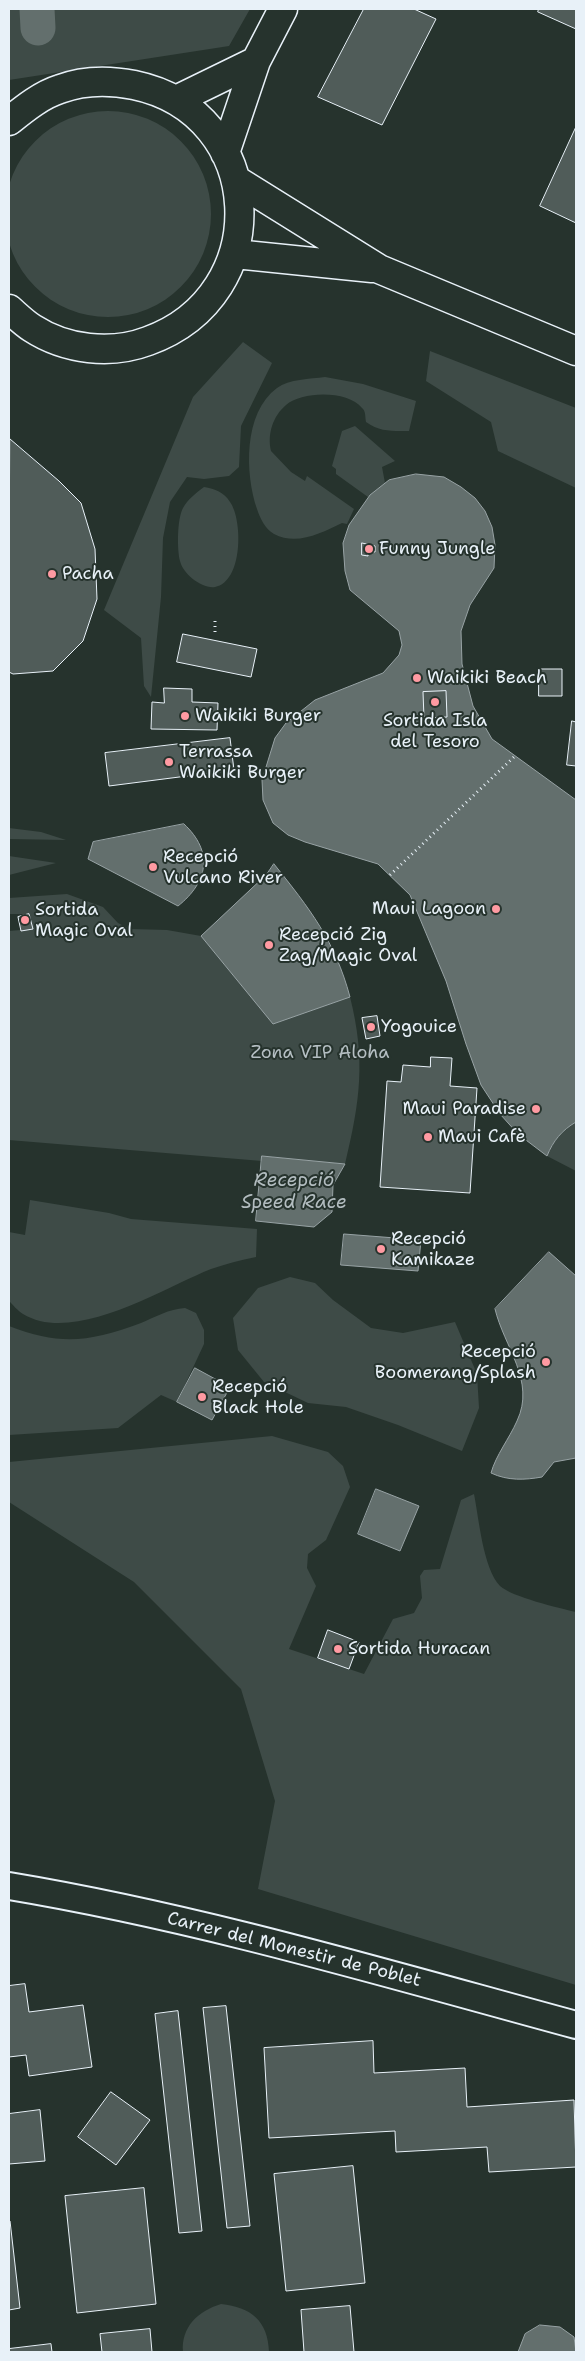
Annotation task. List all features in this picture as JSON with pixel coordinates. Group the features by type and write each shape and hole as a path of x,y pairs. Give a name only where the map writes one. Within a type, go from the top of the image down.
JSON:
{"street":[{"path":"225,153 256,61 283,9"},
{"path":"176,100 256,61"},
{"path":"9,121 32,103 59,89 88,82 119,82 148,88 176,100 212,132 225,153 236,180 240,204 240,229 235,254 220,286 197,313 168,334 135,346 100,350 64,344 32,328 9,309"},
{"path":"236,180 379,269 576,351"},
{"path":"235,254 379,269"},
{"name":"Carrer del Monestir de Poblet","path":"9,1886 92,1900 282,1945 576,2025"}],"path":[{"path":"215,621 215,632"},
{"path":"390,876 515,756"}],"green space":[{"path":"9,9 250,9 229,46 9,80"},
{"path":"98,111 118,111 138,115 157,123 174,134 188,148 199,165 207,184 211,214 207,244 199,263 188,280 174,294 157,305 138,313 118,317 98,317 78,313 59,305 42,294 28,280 17,263 9,244 5,224 5,204 9,184 17,165 28,148 42,134 59,123 78,115"},
{"path":"243,342 272,363 241,426 239,467 229,476 204,479 187,477 170,502 163,538 161,597 151,697 144,686 141,638 104,610 193,397"},
{"path":"430,351 576,408 576,488 498,451 491,422 426,381"},
{"path":"325,377 363,384 416,401 409,431 376,428 366,422 365,412 355,402 336,395 325,394 303,397 293,400 281,409 272,426 270,438 271,451 291,472 305,481 307,476 354,509 347,524 342,523 309,537 291,539 271,532 261,520 258,512 250,479 250,445 253,428 258,413 266,399 277,388 294,381"},
{"path":"355,426 395,461 382,467 385,483 368,497 336,474 336,469 332,466 342,431"},
{"path":"204,487 222,493 225,496 230,502 237,522 238,549 235,563 231,574 224,583 215,587 204,586 194,580 185,571 179,556 178,534 181,513 187,502"},
{"path":"9,828 41,832 66,840 9,839"},
{"path":"9,856 56,863 9,875"},
{"name":"Zona VIP Aloha","path":"67,894 103,907 118,923 130,929 167,930 201,936 273,1024 350,997 358,1041 359,1081 354,1121 345,1164 263,1156 262,1161 9,1140 9,931 32,929 29,914 9,914 9,898"},
{"path":"576,1122 576,1171 547,1156 558,1136"},
{"path":"30,1200 109,1213 131,1219 257,1229 256,1257 211,1269 144,1300 92,1318 67,1323 44,1322 23,1314 9,1301 9,1232 25,1235"},
{"path":"290,1277 315,1283 333,1300 371,1328 403,1333 455,1322 477,1374 479,1408 462,1451 398,1425 346,1407 308,1403 264,1382 238,1350 233,1318 258,1288"},
{"path":"185,1308 196,1313 204,1330 204,1344 177,1402 161,1395 118,1428 9,1435 9,1326 44,1337 60,1339 90,1338"},
{"path":"272,1436 328,1452 343,1466 350,1487 326,1540 308,1554 307,1568 316,1586 289,1649 364,1674 393,1619 414,1613 422,1598 420,1576 424,1570 440,1569 461,1500 474,1494 489,1568 500,1586 525,1598 576,1612 576,1985 258,1889 275,1801 241,1689 134,1582 9,1502 9,1462"},
{"path":"221,2304 241,2308 256,2317 265,2332 269,2352 183,2352 185,2335 193,2321 205,2311"}],"water":[{"path":"416,474 444,477 461,487 475,498 485,511 492,527 495,545 494,568 470,605 461,631 462,664 473,706 492,739 576,800 576,1122 558,1136 547,1156 518,1134 500,1114 481,1085 446,981 410,895 378,864 288,835 273,823 263,800 262,780 275,738 286,723 315,700 383,673 399,655 402,645 399,631 350,590 345,571 343,543 349,525 370,495 389,480"},
{"name":"Recepció Vulcano River","path":"184,824 200,845 204,866 196,887 178,906 88,859 93,842"},
{"name":"Recepció Zig Zag/Magic Oval","path":"274,864 320,926 337,959 350,997 273,1024 201,936 266,875"},
{"name":"Recepció Speed Race","path":"262,1156 345,1164 333,1185 332,1212 314,1227 256,1221"},
{"name":"Recepció Kamikaze","path":"344,1234 421,1240 418,1271 341,1265"},
{"name":"Recepció Boomerang/Splash","path":"549,1252 576,1276 576,1458 554,1462 542,1477 510,1479 491,1473 517,1421 522,1406 523,1392 521,1378 495,1309"},
{"name":"Recepció Black Hole","path":"195,1368 230,1387 212,1420 177,1402"},
{"path":"376,1489 419,1506 400,1551 358,1534"},
{"path":"540,2325 560,2327 574,2337 576,2352 518,2352 525,2334"}],"building":[{"path":"364,9 414,9 436,19 382,125 318,97"},
{"path":"539,9 576,9 576,29 538,12"},
{"path":"576,127 576,223 540,206"},
{"name":"Pacha","path":"10,439 59,481 81,503 95,549 97,599 83,641 53,671 13,674 9,672"},
{"name":"Funny Jungle","path":"362,543 375,546 375,552 368,551 368,556 362,555"},
{"path":"183,634 257,649 251,677 177,662"},
{"path":"539,669 562,669 562,696 539,696"},
{"name":"Waikiki Burger","path":"164,688 192,689 192,702 218,703 217,730 151,729 152,702 164,703"},
{"name":"Sortida Isla del Tesoro","path":"446,691 447,717 424,718 423,692"},
{"path":"572,721 576,722 576,766 567,765"},
{"name":"Terrassa Waikiki Burger","path":"230,738 234,770 109,786 105,753"},
{"name":"Sortida Magic Oval","path":"29,914 33,929 21,931 18,917"},
{"name":"Yogouice","path":"377,1016 380,1036 366,1039 362,1018"},
{"name":"Maui Cafè","path":"431,1057 452,1058 450,1086 477,1088 470,1193 380,1187 387,1081 401,1082 403,1065 430,1067"},
{"name":"Sortida Huracan","path":"328,1630 359,1642 349,1669 318,1658"},
{"path":"25,1984 29,2012 83,2005 92,2067 29,2076 26,2055 9,2057 9,1986"},
{"path":"226,2006 250,2226 227,2228 203,2008"},
{"path":"178,2011 202,2231 179,2233 155,2014"},
{"path":"373,2041 374,2073 465,2068 467,2107 574,2100 576,2167 489,2172 487,2147 396,2152 395,2131 269,2138 264,2048"},
{"path":"111,2092 150,2120 116,2165 78,2137"},
{"path":"40,2110 45,2161 9,2164 9,2114"},
{"path":"353,2166 365,2283 286,2291 274,2174"},
{"path":"144,2188 156,2304 77,2313 65,2196"},
{"path":"9,2221 20,2308 9,2310"},
{"path":"350,2306 354,2352 304,2352 301,2310"},
{"path":"150,2329 152,2352 102,2352 100,2334"},
{"path":"51,2344 52,2352 9,2352 9,2349"}],"waterway":[{"path":"37,9 38,28"}],"place":[{"name":"Funny Jungle","path":"369,549"},
{"name":"Pacha","path":"52,574"},
{"name":"Waikiki Beach","path":"417,678"},
{"name":"Sortida Isla del Tesoro","path":"435,702"},
{"name":"Waikiki Burger","path":"185,716"},
{"name":"Terrassa Waikiki Burger","path":"169,762"},
{"name":"Recepció Vulcano River","path":"153,867"},
{"name":"Maui Lagoon","path":"496,909"},
{"name":"Sortida Magic Oval","path":"25,920"},
{"name":"Recepció Zig Zag/Magic Oval","path":"269,945"},
{"name":"Yogouice","path":"371,1027"},
{"name":"Maui Paradise","path":"536,1109"},
{"name":"Maui Cafè","path":"428,1137"},
{"name":"Recepció Kamikaze","path":"381,1249"},
{"name":"Recepció Boomerang/Splash","path":"546,1362"},
{"name":"Recepció Black Hole","path":"202,1397"},
{"name":"Sortida Huracan","path":"338,1649"}]}
